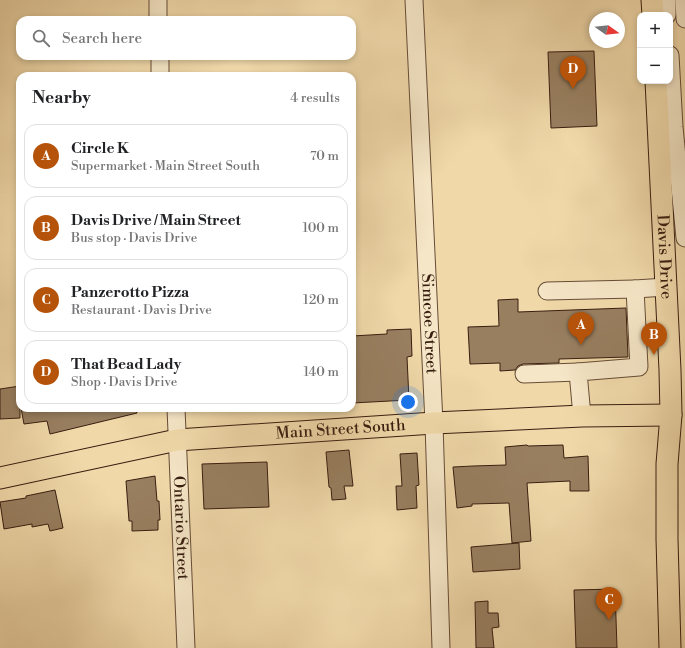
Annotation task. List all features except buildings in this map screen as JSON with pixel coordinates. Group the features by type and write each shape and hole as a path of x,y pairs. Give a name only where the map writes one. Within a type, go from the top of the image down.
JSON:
{"main road":[{"path":"652,0 653,12"},
{"name":"Davis Drive","path":"656,84 670,370 678,415 667,464 667,539 670,648"},
{"name":"Main Street South","path":"0,478 178,440 434,423 582,416 678,415"}],"street":[{"path":"158,0 158,16"},
{"name":"Simcoe Street","path":"414,0 434,423 441,648"},
{"path":"666,0 668,12"},
{"path":"684,0 685,19"},
{"path":"160,60 160,72"},
{"path":"672,84 674,127 685,238"},
{"path":"547,291 635,289 666,286"},
{"path":"524,374 578,372 639,367 635,289"},
{"path":"578,372 582,416"},
{"name":"Ontario Street","path":"176,412 186,648"}],"place":[{"name":"That Bead Lady","path":"573,89"},
{"name":"Circle K","path":"581,345"},
{"name":"Davis Drive / Main Street","path":"654,355"},
{"name":"Panzerotto Pizza","path":"609,620"}]}
